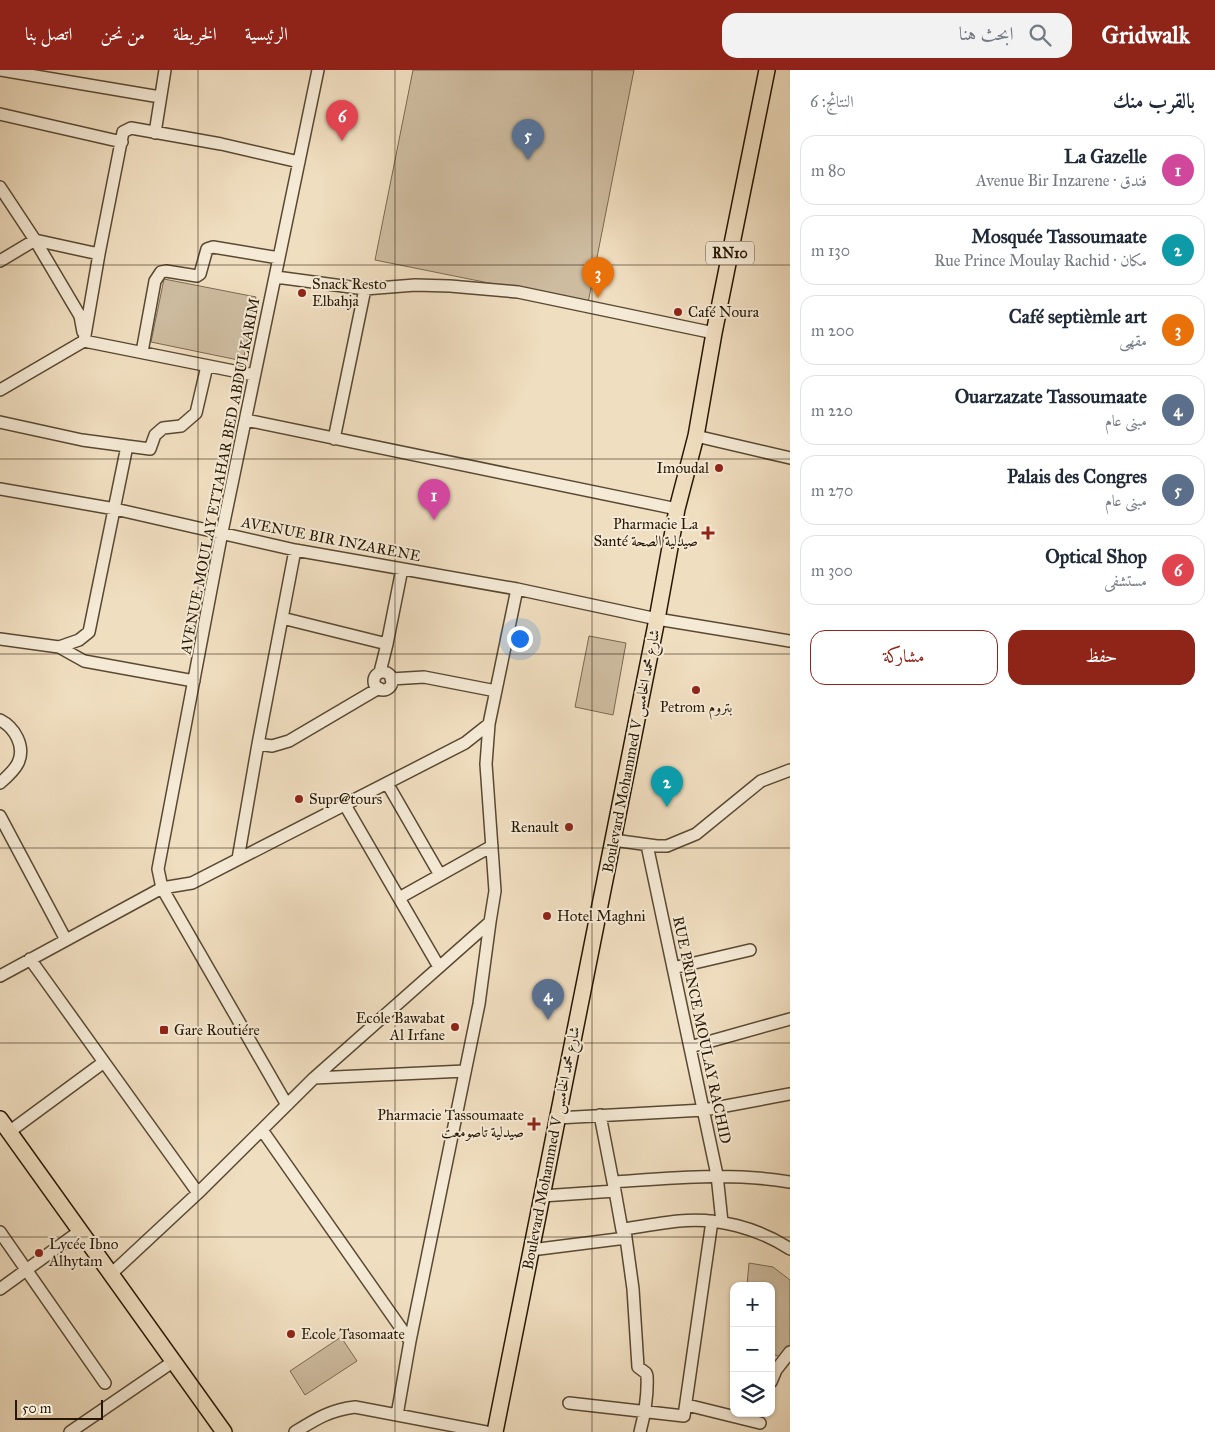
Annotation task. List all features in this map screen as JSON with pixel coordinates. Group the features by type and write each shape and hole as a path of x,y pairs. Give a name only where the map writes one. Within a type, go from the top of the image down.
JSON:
{"main road":[{"name":"Boulevard Mohammed V شارع محمد الخامس","path":"495,1432 657,619 677,509 696,436 714,333 767,70"},
{"path":"0,1120 224,1432"}],"street":[{"path":"0,70 63,75 160,97"},
{"path":"155,133 165,70"},
{"name":"AVENUE MOULAY ETTAHAR BED ABDULKARIM","path":"162,888 158,869 222,532 318,70"},
{"path":"0,114 122,142"},
{"path":"84,341 123,132 131,128 221,144 299,162"},
{"path":"0,187 35,240 80,316 84,341"},
{"path":"0,261 35,240 99,254"},
{"path":"142,352 156,281 161,272 166,271 197,276 200,274 207,249 213,247 279,258"},
{"path":"276,277 366,289 415,285 518,292 714,333"},
{"path":"334,439 366,289"},
{"path":"0,390 84,341 254,375"},
{"path":"0,422 82,440 150,449 155,435 163,428 181,426 196,413 207,366"},
{"path":"246,420 677,509"},
{"path":"696,436 790,458"},
{"path":"60,647 78,640 89,632 127,446"},
{"name":"AVENUE BIR INZARENE","path":"0,489 115,509 295,550 516,589 657,619 790,641"},
{"path":"238,859 295,550"},
{"path":"379,688 376,686 374,678 380,672 402,569"},
{"path":"398,1415 410,1341 479,1004 495,891 486,764 489,724 516,589"},
{"path":"282,618 387,644"},
{"path":"0,639 60,647 84,661 194,682"},
{"path":"258,744 272,746 289,741 379,688 386,688 391,683 391,679 387,673 380,672"},
{"path":"391,679 424,677 496,691"},
{"path":"0,720 15,733 20,746 20,758 14,771 0,783"},
{"path":"0,976 162,888 192,883 345,805 465,743 489,724"},
{"path":"613,840 647,846 667,846 696,834 761,781 790,770"},
{"path":"387,783 440,875"},
{"path":"345,805 439,966"},
{"path":"0,816 66,940"},
{"path":"399,898 492,846"},
{"name":"RUE PRINCE MOULAY RACHID","path":"647,846 718,1175 717,1222 686,1405"},
{"path":"162,888 287,1105"},
{"path":"111,1274 198,1193 314,1078 490,922"},
{"path":"674,968 750,950"},
{"path":"30,960 198,1193"},
{"path":"690,1047 790,1019"},
{"path":"9,1132 104,1062"},
{"path":"314,1078 465,1071"},
{"path":"557,1118 704,1110 790,1094"},
{"path":"600,1115 622,1230 626,1234 633,1290 638,1368 646,1373 647,1376 648,1395 646,1412 640,1432"},
{"path":"262,1130 410,1341"},
{"path":"542,1196 718,1175 768,1178 790,1182"},
{"path":"531,1250 626,1234 680,1221 717,1222 756,1232 790,1249"},
{"path":"0,1289 80,1231"},
{"path":"0,1232 105,1383"},
{"path":"775,1372 790,1352"},
{"path":"70,1432 174,1361"},
{"path":"569,1403 684,1416 686,1405 760,1423"},
{"path":"295,1432 322,1415 337,1409 355,1407 486,1432"}],"shaded area":[{"path":"413,70 634,70 588,303 375,260"},
{"path":"164,279 256,297 243,361 151,342"},
{"path":"589,636 626,643 613,715 575,707"},
{"path":"749,1263 773,1267 790,1280 790,1348 782,1358 775,1355 775,1282 747,1282"},
{"path":"341,1337 357,1361 305,1395 290,1371"}],"place":[{"name":"Optical Shop","path":"342,141"},
{"name":"Palais des Congres","path":"528,160"},
{"name":"Snack Resto Elbahja","path":"302,293"},
{"name":"Café septièmle art","path":"598,298"},
{"name":"Café Noura","path":"678,312"},
{"name":"Imoudal","path":"719,468"},
{"name":"La Gazelle","path":"434,520"},
{"name":"Pharmacie La Santé صيدلية الصحة","path":"708,533"},
{"name":"Petrom بتروم","path":"696,690"},
{"name":"Supr@tours","path":"299,799"},
{"name":"Mosquée Tassoumaate","path":"667,807"},
{"name":"Renault","path":"569,827"},
{"name":"Hotel Maghni","path":"547,916"},
{"name":"Ouarzazate Tassoumaate","path":"548,1020"},
{"name":"Ecole Bawabat Al Irfane","path":"455,1027"},
{"name":"Gare Routiére","path":"164,1030"},
{"name":"Pharmacie Tassoumaate صيدلية تاصومعت","path":"534,1124"},
{"name":"Lycée Ibno Alhytam","path":"39,1253"},
{"name":"Ecole Tasomaate","path":"291,1334"}]}
